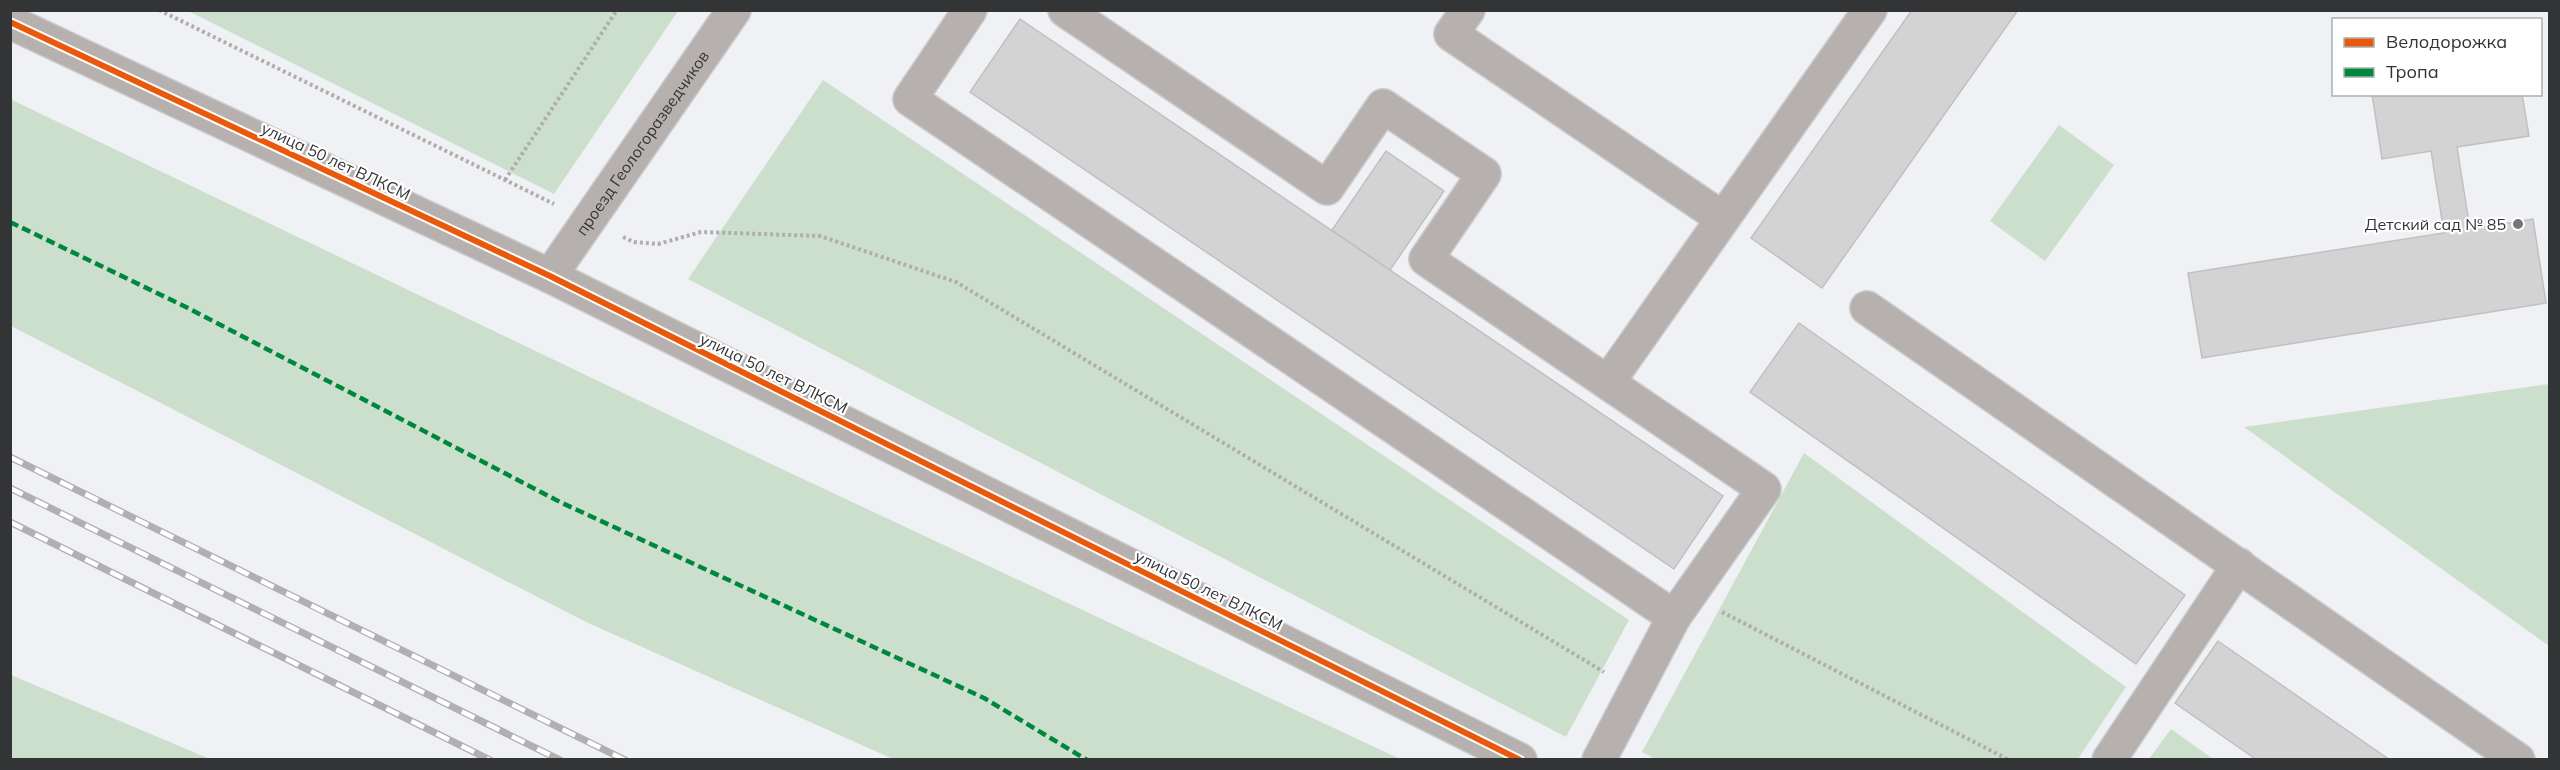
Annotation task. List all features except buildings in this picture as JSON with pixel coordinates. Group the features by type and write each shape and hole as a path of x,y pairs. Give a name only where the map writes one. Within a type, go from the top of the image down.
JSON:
{"street":[{"name":"проезд Геологоразведчиков","path":"550,276 734,10"},
{"path":"970,10 910,99 1682,606"},
{"path":"1065,10 1327,188 1383,106 1484,174 1426,259 1764,489 1682,606 1599,759"},
{"path":"1468,10 1451,34 1722,218"},
{"path":"1608,382 1870,10"},
{"name":"улица 50 лет ВЛКСМ","path":"10,22 550,276 1520,759"},
{"path":"1867,308 2518,759"},
{"path":"2109,759 2238,566"}],"path":[{"path":"159,10 634,242 658,244 701,232 820,236 956,282 1635,691"},
{"path":"505,180 617,10"},
{"path":"1682,606 2009,759"}],"green space":[{"path":"188,11 678,11 554,194"},
{"path":"823,80 1629,620 1566,737 688,279"},
{"path":"10,99 769,463 1400,759 893,759 586,622 11,326"},
{"path":"2059,125 2114,165 2045,261 1990,221"},
{"path":"2549,384 2549,646 2244,427"},
{"path":"1804,453 2126,687 2078,759 1657,760 1642,752"},
{"path":"11,675 210,759 11,759"},
{"path":"2171,729 2213,759 2149,759"}],"railway":[{"path":"10,457 625,760"},
{"path":"10,488 560,760"},
{"path":"10,522 490,760"}],"marked path":[{"path":"10,222 188,308 562,503 984,698 1087,760"}],"cycle path":[{"path":"10,22 550,276 1520,760"}],"place":[{"name":"Детский сад № 85","path":"2518,224"}]}
